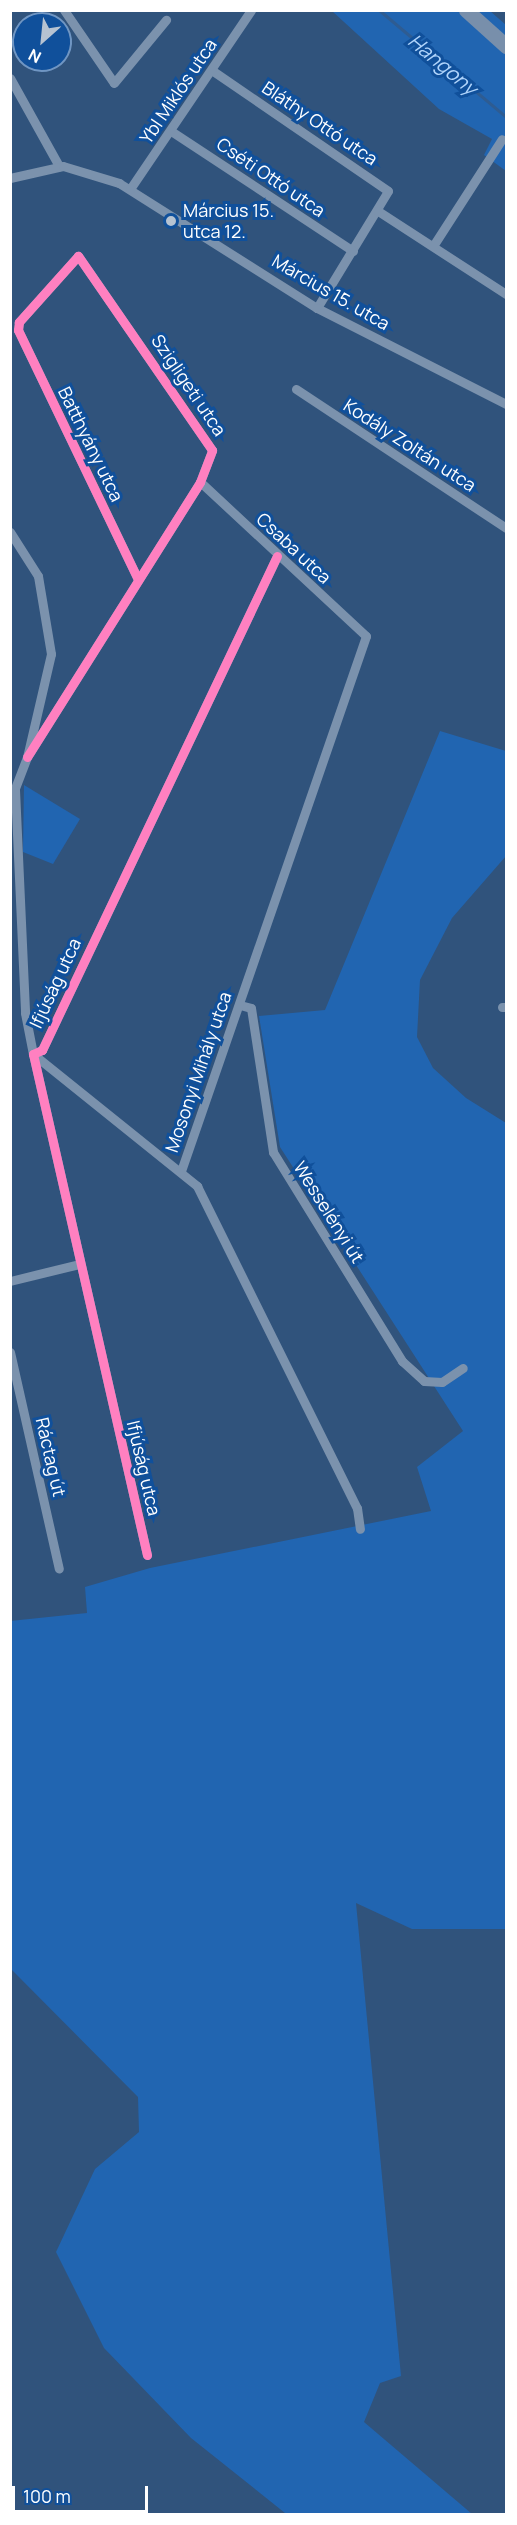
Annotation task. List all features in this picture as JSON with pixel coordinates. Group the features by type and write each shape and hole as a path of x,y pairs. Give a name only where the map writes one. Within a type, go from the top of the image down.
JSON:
{"main road":[{"path":"466,10 507,46"}],"street":[{"path":"64,10 114,83 166,20"},
{"name":"Ybl Miklós utca","path":"130,189 213,71 251,10"},
{"name":"Bláthy Ottó utca","path":"213,71 387,188 389,194 378,211"},
{"path":"10,78 59,166 10,178"},
{"name":"Cséti Ottó utca","path":"171,131 353,251"},
{"path":"433,246 502,139"},
{"name":"Március 15. utca","path":"59,166 130,189 317,308 507,404"},
{"path":"317,308 378,211 507,294"},
{"name":"Szigligeti utca","path":"19,321 73,258 86,260 211,446 200,482 27,757"},
{"name":"Batthyány utca","path":"19,321 21,338 138,579"},
{"name":"Kodály Zoltán utca","path":"296,389 507,528"},
{"name":"Csaba utca","path":"200,482 277,556 366,636"},
{"path":"10,532 38,576 51,654 27,757 13,793 25,1013 33,1054 181,1170"},
{"name":"Ifjúság utca","path":"147,1555 33,1054 42,1050 277,556"},
{"name":"Mosonyi Mihály utca","path":"360,1529 357,1508 209,1202 181,1170 366,636"},
{"name":"Wesselényi út","path":"240,1005 251,1008 273,1152 402,1361 424,1381 442,1383 463,1368"},
{"path":"10,1281 79,1264"},
{"name":"Ráctag út","path":"10,1352 59,1569"}],"shaded area":[{"path":"332,11 490,11 506,25 506,171 484,155 492,139 439,109"},
{"path":"440,731 506,751 506,856 452,918 420,980 417,1037 433,1068 466,1098 506,1123 506,1929 412,1929 356,1903 401,2376 380,2383 364,2422 472,2514 272,2514 285,2513 191,2438 104,2348 56,2252 95,2169 139,2132 138,2097 11,1969 10,1621 87,1613 85,1587 150,1568 431,1511 417,1467 463,1431 280,1147 259,1016 325,1010"},
{"path":"24,785 80,819 53,864 23,852"}],"waterway":[{"name":"Hangony","path":"379,10 506,117"}],"cycle path":[{"path":"27,757 200,482 212,450 78,256 19,322 18,330 138,579"},
{"path":"147,1555 33,1054 42,1050 277,556"}],"place":[{"name":"Március 15. utca 12.","path":"171,221"}]}
